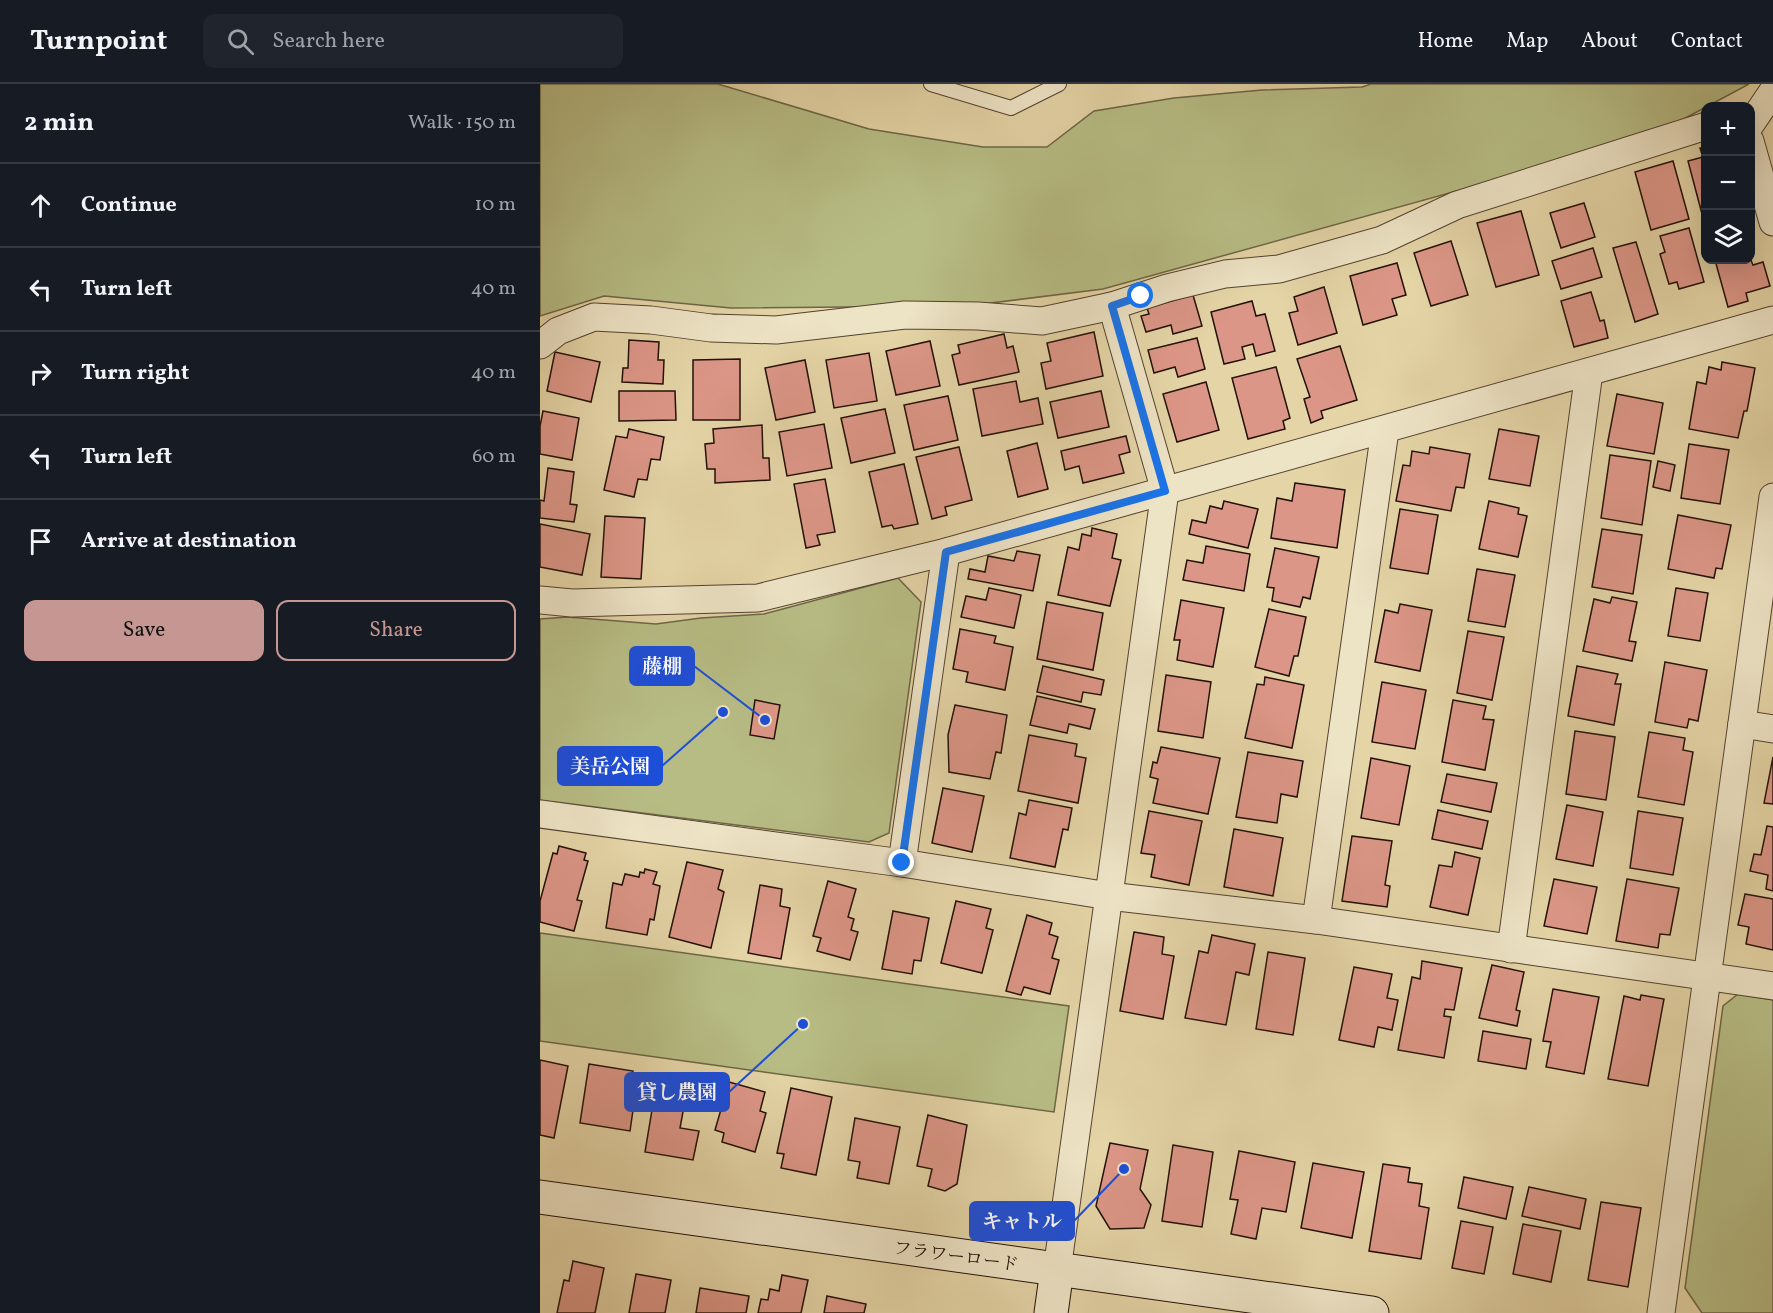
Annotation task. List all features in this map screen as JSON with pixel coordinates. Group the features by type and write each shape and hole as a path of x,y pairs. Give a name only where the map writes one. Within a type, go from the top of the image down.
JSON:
{"street":[{"path":"1755,117 1773,90"},
{"path":"540,345 558,331 594,317 651,320 711,328 776,330 905,315 978,315 1042,321 1112,306 1167,288 1225,274 1279,269 1382,240 1457,205 1701,128"},
{"path":"1754,156 1773,222"},
{"path":"1051,1313 1165,491 1112,306"},
{"path":"540,600 572,603 758,598 946,552 1773,320"},
{"path":"1511,949 1589,372"},
{"path":"1316,920 1385,430"},
{"path":"1661,1313 1773,497"},
{"path":"902,863 946,552"},
{"path":"1742,724 1773,729"},
{"path":"540,814 902,863 1109,896 1316,920 1773,986"},
{"name":"フラワーロード","path":"540,1197 1372,1313"}],"lane":[{"path":"931,84 1011,108 1059,84"}],"green space":[{"path":"540,84 718,84 869,129 983,147 1047,147 1094,111 1174,98 1262,90 1362,87 1371,84 1749,84 1715,102 1701,102 1701,110 1648,138 1103,289 967,306 731,308 604,296 540,316"},
{"path":"898,578 921,602 889,833 869,842 540,800 540,619 567,617 656,624 701,618 764,614"},
{"path":"540,933 1069,1006 1054,1112 540,1041"},
{"path":"1738,994 1773,1000 1773,1313 1702,1313 1685,1288 1723,1006"}],"building":[{"path":"1701,158 1701,210 1688,161"},
{"path":"1673,161 1689,219 1651,230 1635,172"},
{"path":"1584,203 1595,237 1561,248 1550,213"},
{"path":"1521,211 1539,275 1496,287 1477,223"},
{"path":"1689,228 1704,282 1679,289 1677,282 1669,284 1660,254 1665,252 1660,236"},
{"path":"1451,241 1468,295 1431,306 1414,253"},
{"path":"1636,242 1658,314 1635,322 1613,248"},
{"path":"1593,248 1602,277 1561,289 1552,261"},
{"path":"1763,262 1770,286 1746,293 1748,301 1728,307 1716,264 1753,265"},
{"path":"1397,263 1406,295 1392,299 1397,315 1363,325 1350,276"},
{"path":"1324,287 1337,333 1298,345 1289,313 1298,311 1294,297"},
{"path":"1591,292 1600,321 1604,320 1608,338 1574,347 1561,301"},
{"path":"1193,295 1202,326 1173,334 1171,325 1146,332 1141,316 1149,314 1147,308"},
{"path":"1252,301 1256,316 1265,314 1275,351 1256,356 1253,344 1242,347 1245,359 1224,364 1211,312"},
{"path":"1094,332 1103,376 1046,389 1041,363 1051,361 1047,343"},
{"path":"1004,334 1007,348 1013,346 1019,372 959,385 952,355 960,353 958,345"},
{"path":"1197,338 1205,369 1178,377 1175,367 1154,373 1148,350"},
{"path":"629,340 659,342 658,360 664,360 663,384 622,382 623,368 628,368"},
{"path":"930,341 940,386 896,395 886,351"},
{"path":"1340,346 1357,400 1321,411 1323,418 1311,423 1304,399 1310,397 1297,359"},
{"path":"555,352 600,362 591,402 547,391"},
{"path":"869,353 877,401 834,408 826,360"},
{"path":"740,359 740,420 693,420 693,360"},
{"path":"805,360 815,412 776,420 765,368"},
{"path":"1722,362 1755,368 1747,411 1744,411 1738,438 1689,429 1697,382 1706,384 1709,367 1721,370"},
{"path":"1276,367 1290,418 1283,421 1285,429 1248,439 1232,378"},
{"path":"1016,381 1020,402 1038,398 1043,424 982,436 973,389"},
{"path":"1206,382 1219,430 1177,442 1163,394"},
{"path":"619,391 675,391 676,420 619,421"},
{"path":"1101,391 1109,427 1058,438 1050,402"},
{"path":"1617,394 1663,403 1654,454 1607,446"},
{"path":"948,396 958,440 914,450 904,405"},
{"path":"885,409 895,453 851,463 841,418"},
{"path":"543,411 579,418 572,460 540,454 540,426"},
{"path":"824,424 832,468 787,476 779,432"},
{"path":"762,425 763,458 769,458 770,480 715,483 715,469 707,469 705,444 714,443 713,429"},
{"path":"629,429 664,437 660,460 651,459 647,480 638,479 634,497 604,490 616,436 627,438"},
{"path":"1499,429 1539,436 1530,486 1489,479"},
{"path":"1126,436 1130,452 1119,455 1124,473 1083,483 1079,466 1065,470 1061,451"},
{"path":"1037,443 1048,489 1018,497 1007,451"},
{"path":"1689,444 1729,450 1720,504 1681,498"},
{"path":"959,447 972,500 945,507 947,515 932,519 916,457"},
{"path":"1430,447 1470,454 1464,488 1456,487 1451,511 1396,501 1403,465 1410,466 1412,451 1429,454"},
{"path":"1610,455 1651,461 1642,525 1601,518"},
{"path":"1658,461 1675,465 1670,491 1653,487"},
{"path":"904,464 918,524 894,529 892,525 882,527 869,472"},
{"path":"548,468 574,472 570,504 577,505 574,522 540,518 540,500 544,501"},
{"path":"825,479 835,532 817,535 820,545 806,548 794,484"},
{"path":"1295,483 1345,490 1337,548 1271,538 1277,498 1292,501"},
{"path":"1224,501 1258,509 1248,548 1189,534 1192,520 1206,523 1210,506 1222,509"},
{"path":"1489,501 1519,508 1518,514 1527,516 1518,557 1479,549"},
{"path":"1400,509 1438,515 1428,574 1390,568"},
{"path":"1678,515 1731,525 1722,569 1716,568 1714,578 1668,569"},
{"path":"605,516 645,518 641,579 601,577"},
{"path":"540,524 590,534 582,575 540,567"},
{"path":"1092,528 1117,534 1112,558 1121,560 1110,606 1058,595 1068,547 1079,550 1082,534 1091,536"},
{"path":"1602,529 1642,535 1633,594 1592,587"},
{"path":"1206,546 1250,554 1244,591 1183,580 1187,560 1203,563"},
{"path":"1275,548 1319,557 1310,599 1303,597 1300,607 1272,601 1274,588 1267,587"},
{"path":"1017,551 1040,555 1033,591 968,579 970,569 985,572 988,556 1014,561"},
{"path":"1477,569 1515,575 1505,627 1468,621"},
{"path":"989,588 1021,595 1014,628 961,617 966,596 986,600"},
{"path":"1676,588 1708,593 1700,641 1668,636"},
{"path":"1612,597 1637,602 1629,641 1636,642 1632,661 1583,651 1594,599 1610,603"},
{"path":"1181,600 1224,608 1213,667 1177,660 1180,640 1174,640"},
{"path":"1047,602 1103,613 1093,670 1037,659"},
{"path":"1400,604 1432,610 1420,671 1375,662 1385,610 1398,613"},
{"path":"1269,609 1306,617 1298,656 1294,656 1289,676 1255,667"},
{"path":"960,629 996,636 994,643 1013,647 1005,690 966,682 968,672 953,669"},
{"path":"1468,631 1504,637 1492,700 1457,693"},
{"path":"1665,662 1707,670 1698,721 1689,719 1687,728 1655,722"},
{"path":"1043,666 1104,680 1101,695 1083,692 1081,702 1037,692"},
{"path":"1577,666 1618,674 1615,684 1621,684 1614,725 1568,716"},
{"path":"1166,675 1211,682 1203,738 1158,731"},
{"path":"1265,677 1304,685 1292,748 1245,738 1257,684 1264,685"},
{"path":"1382,682 1426,690 1415,749 1372,742"},
{"path":"1037,696 1095,709 1090,729 1069,724 1067,733 1030,725"},
{"path":"755,700 780,705 774,739 750,735"},
{"path":"1453,700 1486,706 1483,719 1494,720 1485,770 1442,762"},
{"path":"955,705 1007,715 1001,753 996,752 990,779 949,772 948,735"},
{"path":"1575,731 1615,737 1606,800 1566,794"},
{"path":"1649,732 1685,738 1683,750 1693,752 1684,805 1638,797"},
{"path":"1029,735 1077,744 1075,756 1086,758 1078,803 1018,791"},
{"path":"1161,747 1220,758 1208,814 1153,803 1158,779 1150,777 1153,762 1157,763"},
{"path":"1248,752 1303,761 1297,797 1281,794 1277,823 1236,817"},
{"path":"1773,757 1773,804 1764,803"},
{"path":"1371,758 1410,766 1399,825 1361,818"},
{"path":"1447,774 1497,783 1491,812 1441,802"},
{"path":"943,788 984,796 972,852 932,843"},
{"path":"1029,800 1072,808 1068,830 1063,829 1055,867 1010,858 1019,813 1026,815"},
{"path":"1567,805 1603,812 1593,866 1556,859"},
{"path":"1438,810 1488,821 1482,849 1432,839"},
{"path":"1149,811 1202,821 1189,885 1151,877 1155,855 1141,853"},
{"path":"1638,811 1683,818 1673,875 1630,868"},
{"path":"1767,826 1773,827 1773,891 1766,889 1768,875 1750,871 1754,854 1761,855"},
{"path":"1234,829 1283,838 1273,896 1224,887"},
{"path":"1352,836 1392,841 1385,885 1390,886 1387,907 1342,901"},
{"path":"559,846 586,853 584,860 588,861 577,900 582,901 574,931 540,922 540,901 553,853 557,854"},
{"path":"1455,852 1480,858 1468,915 1430,907 1439,865 1452,867"},
{"path":"687,862 723,870 718,889 724,892 711,948 669,937"},
{"path":"645,869 657,872 653,884 660,886 654,920 650,919 647,935 606,928 613,883 622,885 625,874 639,877 640,872 644,873"},
{"path":"1554,879 1597,887 1587,934 1544,926"},
{"path":"1627,879 1679,888 1670,935 1660,934 1658,948 1616,941"},
{"path":"828,881 856,889 848,917 854,919 851,930 858,932 850,960 817,951 821,938 813,936"},
{"path":"760,885 782,889 780,906 790,908 781,959 748,953"},
{"path":"1745,894 1773,899 1773,950 1746,944 1749,927 1738,925"},
{"path":"956,901 991,909 986,928 993,930 982,973 941,963"},
{"path":"893,911 929,918 921,961 914,960 912,974 882,969"},
{"path":"1027,915 1052,923 1049,934 1058,937 1052,958 1059,960 1050,994 1024,987 1021,995 1006,991"},
{"path":"1134,932 1164,937 1162,954 1174,956 1163,1019 1120,1011"},
{"path":"1212,935 1255,944 1249,975 1236,972 1226,1025 1185,1018 1199,951 1208,953"},
{"path":"1268,952 1305,958 1293,1035 1256,1029"},
{"path":"1422,961 1462,968 1454,1010 1445,1009 1444,1016 1451,1017 1444,1058 1398,1050 1412,977 1420,979"},
{"path":"1492,965 1524,972 1516,1010 1520,1011 1517,1026 1479,1018"},
{"path":"1354,967 1392,974 1387,998 1398,1000 1392,1030 1378,1027 1374,1047 1339,1040"},
{"path":"1553,989 1599,997 1584,1074 1546,1067 1551,1042 1543,1041"},
{"path":"1641,995 1664,999 1648,1086 1608,1079 1624,996 1640,1000"},
{"path":"1483,1031 1531,1039 1526,1069 1478,1061"},
{"path":"540,1060 568,1066 554,1138 540,1135"},
{"path":"589,1064 633,1071 627,1109 633,1110 630,1131 580,1123"},
{"path":"658,1074 689,1079 680,1128 699,1131 693,1160 645,1152"},
{"path":"729,1082 765,1092 760,1111 766,1113 755,1152 722,1142 724,1133 715,1130"},
{"path":"791,1088 832,1097 816,1175 781,1168 784,1154 777,1153"},
{"path":"928,1115 967,1125 957,1184 945,1191 928,1186 932,1169 917,1166"},
{"path":"855,1118 900,1127 889,1184 857,1178 860,1162 848,1160"},
{"path":"1110,1143 1148,1150 1140,1189 1151,1205 1144,1228 1110,1229 1096,1206"},
{"path":"1173,1145 1213,1152 1202,1227 1162,1221"},
{"path":"1239,1151 1295,1162 1286,1212 1262,1208 1256,1239 1231,1234 1238,1200 1230,1199"},
{"path":"1313,1163 1364,1172 1352,1238 1301,1228"},
{"path":"1383,1164 1410,1168 1408,1182 1422,1184 1419,1206 1429,1208 1421,1259 1369,1251"},
{"path":"1464,1177 1513,1187 1506,1219 1458,1208"},
{"path":"1529,1187 1586,1199 1580,1229 1522,1216"},
{"path":"1601,1202 1641,1208 1628,1287 1588,1280"},
{"path":"1461,1221 1493,1227 1484,1274 1452,1268"},
{"path":"1523,1224 1561,1231 1551,1282 1513,1274"},
{"path":"573,1261 604,1268 595,1313 557,1313 564,1280 569,1281"},
{"path":"636,1274 671,1280 665,1313 629,1313"},
{"path":"782,1275 808,1280 801,1313 758,1313 761,1299 768,1300 770,1289 779,1291"},
{"path":"700,1288 749,1296 746,1313 696,1313"},
{"path":"827,1296 866,1304 864,1313 824,1313"}],"place":[{"name":"美岳公園","path":"723,712"},
{"name":"藤棚","path":"765,720"},
{"name":"貸し農園","path":"803,1024"},
{"name":"キャトル","path":"1124,1169"}],"route":[{"path":"902,863 946,552 1165,491 1112,306 1141,296"}]}
